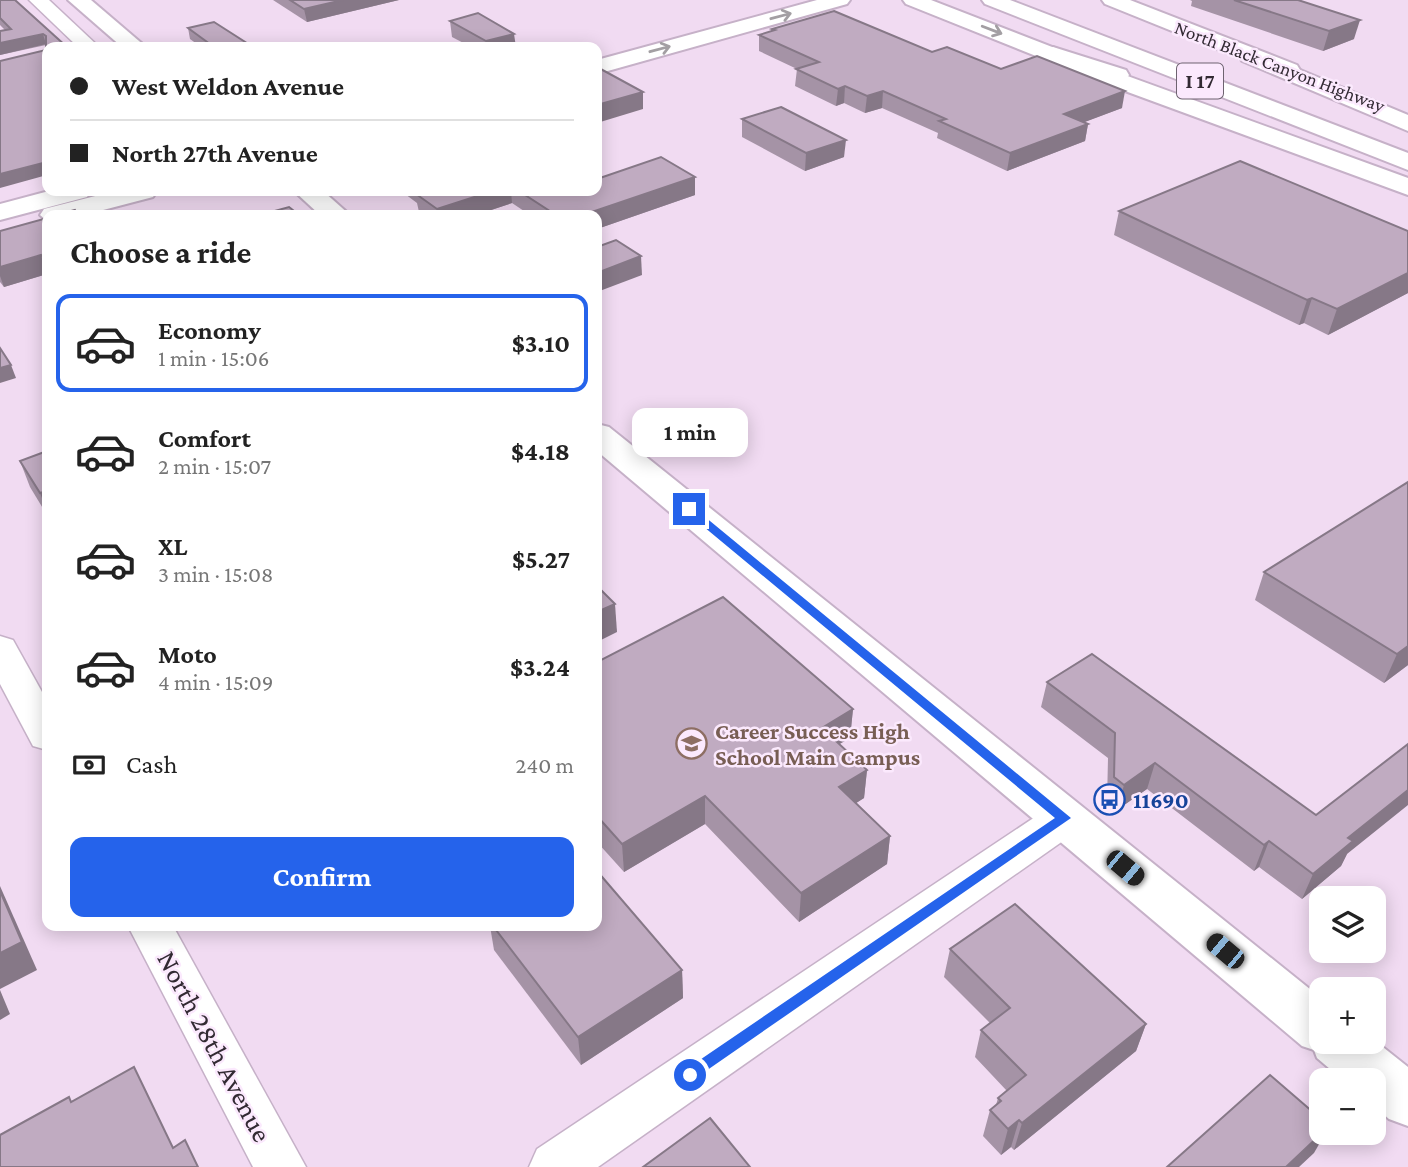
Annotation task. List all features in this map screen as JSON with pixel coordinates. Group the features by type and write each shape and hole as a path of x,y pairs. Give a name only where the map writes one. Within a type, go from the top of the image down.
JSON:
{"main road":[{"path":"78,0 129,42"},
{"path":"602,66 840,0"},
{"path":"913,0 1114,79 1408,187"},
{"name":"I 17","path":"992,0 1408,162"},
{"path":"1020,0 1408,148"},
{"name":"I 17","path":"1037,0 1408,139"},
{"name":"North Black Canyon Highway","path":"1112,0 1408,116"},
{"path":"602,45 712,14"},
{"path":"1054,54 1216,108 1408,178"},
{"path":"1250,56 1408,124"},
{"path":"0,212 59,196"},
{"path":"73,210 125,196"},
{"path":"313,196 330,210"},
{"path":"0,230 42,218"},
{"path":"602,438 1309,1019"},
{"path":"1352,1054 1408,1101"}],"street":[{"path":"38,0 77,42"},
{"path":"0,649 42,727"},
{"path":"555,1167 1065,818"},
{"name":"North 28th Avenue","path":"153,931 280,1167"}],"building":[{"path":"0,0 15,0 61,42 46,42 46,36 43,34 0,43 0,31 11,29 0,18"},
{"path":"290,0 343,0 304,9"},
{"path":"1234,0 1298,0 1360,20 1329,31"},
{"path":"834,11 932,52 947,47 1001,69 1037,56 1125,91 1064,114 1088,124 1010,153 939,121 946,119 883,91 867,96 845,86 838,89 796,69 819,62 759,35"},
{"path":"478,13 514,34 486,41 450,21"},
{"path":"214,22 245,42 207,42 188,28"},
{"path":"42,51 42,163 0,174 0,61"},
{"path":"602,70 643,92 602,104"},
{"path":"781,107 846,140 806,153 742,119"},
{"path":"661,157 695,177 598,210 548,210 527,196 602,196 602,177"},
{"path":"1240,161 1408,231 1408,273 1337,309 1312,298 1307,300 1119,211"},
{"path":"419,196 477,196 437,209"},
{"path":"42,219 42,256 0,267 0,231"},
{"path":"616,240 641,256 602,271 602,245"},
{"path":"0,348 11,365 0,368"},
{"path":"42,453 42,492 40,493 20,461"},
{"path":"1408,482 1408,646 1397,654 1264,572"},
{"path":"602,591 615,604 602,610"},
{"path":"723,597 853,709 822,728 867,770 839,787 890,836 801,893 705,796 622,844 602,822 602,659"},
{"path":"1092,654 1316,815 1408,744 1408,790 1348,838 1353,841 1313,874 1269,841 1264,845 1155,763 1124,785 1114,777 1115,733 1047,682"},
{"path":"602,877 682,970 578,1037 497,931 602,931"},
{"path":"0,891 22,942 0,953"},
{"path":"1015,904 1146,1024 1022,1123 1019,1120 1008,1129 990,1110 1001,1101 998,1098 1026,1075 981,1030 1010,1008 950,949"},
{"path":"134,1067 173,1148 185,1140 198,1167 0,1167 0,1135 69,1097 71,1102"},
{"path":"1270,1075 1309,1109 1309,1145 1286,1167 1167,1167"},
{"path":"710,1118 750,1167 643,1167"}],"place":[{"name":"Career Success High School Main Campus","path":"692,744"},
{"name":"11690","path":"1110,800"}],"route":[{"path":"689,509 1065,818 690,1075"}]}
